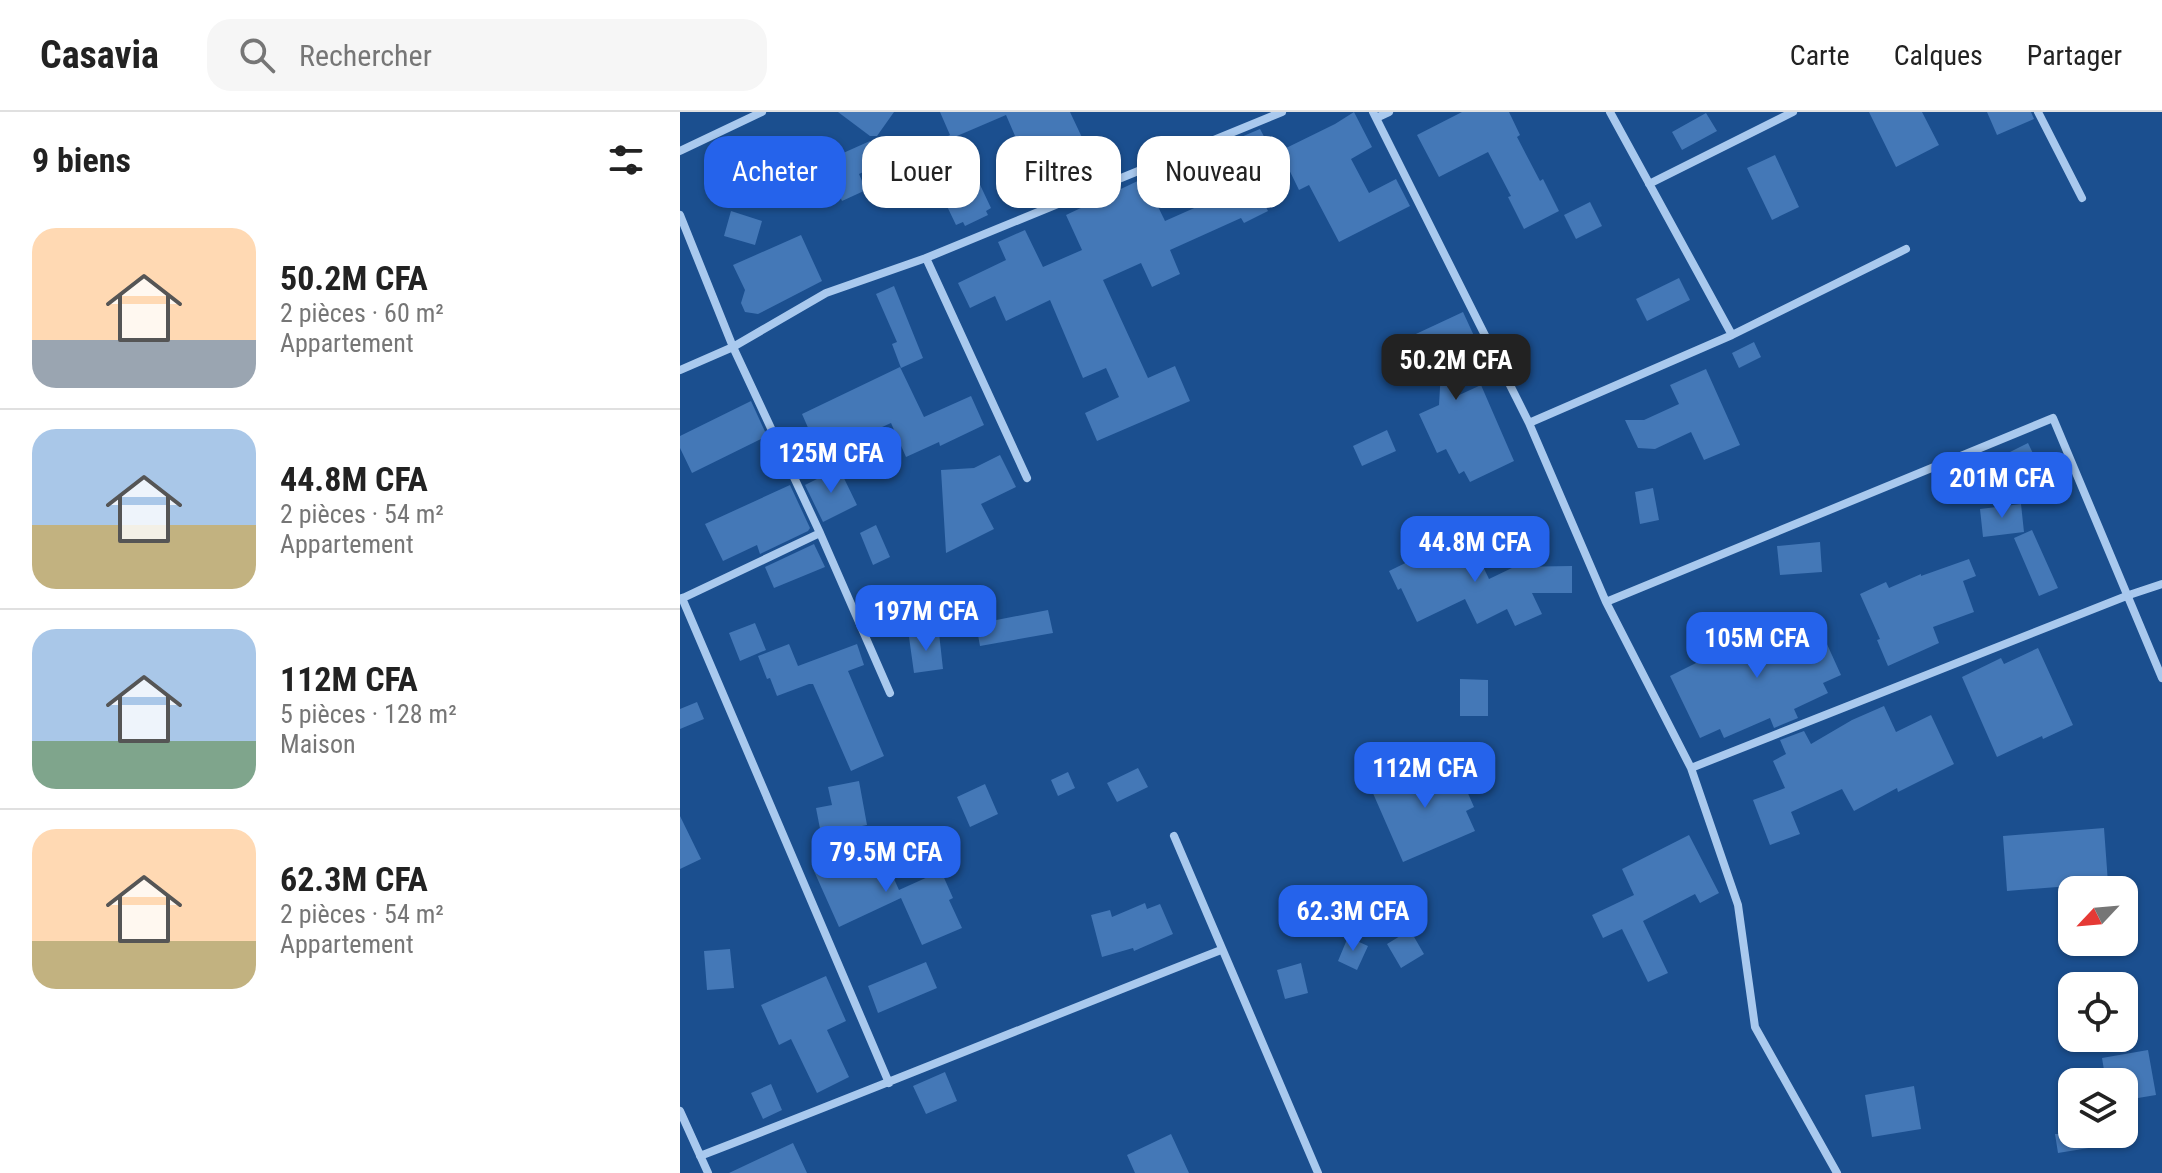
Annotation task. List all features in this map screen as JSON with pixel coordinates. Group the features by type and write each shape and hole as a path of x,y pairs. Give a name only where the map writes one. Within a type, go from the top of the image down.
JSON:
{"street":[{"path":"680,151 762,112"},
{"path":"680,370 733,347 826,293 926,258 1282,112"},
{"path":"1389,112 1375,115 1529,423 1606,602 1691,768 1738,905 1755,1027 1837,1173"},
{"path":"1610,112 1732,335"},
{"path":"1649,184 1793,112"},
{"path":"2038,112 2082,198"},
{"path":"680,215 733,347 890,693"},
{"path":"1529,423 1732,335 1906,249"},
{"path":"926,258 1027,478"},
{"path":"1606,602 2053,418 2162,678"},
{"path":"820,533 681,598 889,1083"},
{"path":"1691,768 2162,584"},
{"path":"1174,836 1318,1173"},
{"path":"700,1156 1221,950"},
{"path":"680,1111 708,1173"}],"building":[{"path":"838,112 894,112 877,136 870,136"},
{"path":"940,112 1070,112 1081,136 1015,136 1006,115 957,136 950,135"},
{"path":"1354,112 1372,147 1351,159 1369,193 1396,179 1410,206 1339,242 1309,185 1299,190 1290,172 1290,146"},
{"path":"1462,112 1509,112 1520,135 1517,137 1559,211 1524,229 1488,152 1439,177 1417,135"},
{"path":"1869,112 1922,112 1939,145 1896,167"},
{"path":"1987,112 2031,112 2034,119 1997,135"},
{"path":"1706,113 1717,131 1682,150 1672,132"},
{"path":"1260,129 1264,136 1243,136"},
{"path":"862,145 862,173 859,174 862,192 846,199 846,152"},
{"path":"1775,155 1799,207 1772,220 1747,168"},
{"path":"1137,181 1137,208 1159,208 1165,221 1194,208 1266,208 1268,211 1244,223 1241,218 1170,250 1180,274 1152,287 1141,263 1103,280 1148,378 1175,366 1190,401 1097,441 1085,413 1119,397 1106,368 1083,378 1050,300 1006,321 995,296 970,308 958,283 1006,260 998,242 1025,230 1043,267 1082,250 1066,215 1081,208 1121,208 1121,189"},
{"path":"980,185 991,208 986,211 988,215 965,226 963,222 956,225 948,208 980,208"},
{"path":"1590,202 1602,226 1576,239 1564,215"},
{"path":"731,211 762,221 755,245 724,236"},
{"path":"801,235 822,281 758,314 745,312 741,303 745,290 733,265"},
{"path":"1679,278 1690,300 1647,321 1636,299"},
{"path":"894,286 923,358 901,368 892,344 897,342 876,294"},
{"path":"1463,312 1475,338 1460,345 1457,396 1481,385 1514,461 1470,482 1464,471 1459,474 1446,449 1437,453 1419,414 1439,405 1442,353 1400,373 1388,347"},
{"path":"1754,342 1761,357 1739,368 1732,353"},
{"path":"900,367 924,417 971,396 984,425 940,446 939,442 906,457 891,423 820,455 802,414"},
{"path":"1706,369 1740,445 1704,460 1691,432 1655,449 1638,448 1625,420 1644,420 1679,404 1670,385"},
{"path":"751,401 767,436 692,473 680,448 680,436"},
{"path":"1387,430 1396,451 1362,466 1353,446"},
{"path":"2028,443 2043,474 2021,485 2006,454"},
{"path":"1000,455 1016,487 981,504 994,529 946,553 941,470 974,468"},
{"path":"839,468 857,505 823,522 805,485"},
{"path":"790,485 810,528 808,531 760,554 757,545 723,561 705,524"},
{"path":"1653,488 1659,520 1640,524 1635,492"},
{"path":"2021,504 2024,532 1983,537 1980,509"},
{"path":"876,525 890,557 873,565 860,533"},
{"path":"2032,530 2058,588 2039,596 2014,538"},
{"path":"1467,533 1489,579 1514,567 1572,566 1572,593 1532,593 1542,614 1515,626 1507,609 1477,624 1465,599 1417,622 1389,571"},
{"path":"1820,542 1822,572 1780,575 1777,546"},
{"path":"814,544 825,567 774,588 765,567"},
{"path":"1969,559 1976,576 1963,581 1974,612 1933,627 1939,643 1888,666 1860,594 1886,582 1889,588"},
{"path":"1048,610 1053,633 980,646 976,624"},
{"path":"1816,620 1841,675 1823,683 1828,693 1794,709 1798,718 1774,728 1770,718 1724,738 1720,729 1700,738 1670,676 1715,651 1759,633 1762,639 1796,623 1798,628"},
{"path":"755,623 766,650 740,661 729,633"},
{"path":"939,633 943,669 914,673 909,637"},
{"path":"789,644 798,666 857,644 864,665 848,671 884,756 851,771 813,684 777,696 758,656"},
{"path":"2038,648 2073,725 1997,757 1962,677 2001,658 2004,664"},
{"path":"1460,679 1488,680 1488,716 1460,716"},
{"path":"697,702 704,719 680,729 680,709"},
{"path":"1884,706 1896,732 1931,715 1954,764 1898,792 1897,788 1854,811 1842,789 1791,812 1800,834 1770,845 1753,800 1785,788 1773,761 1786,754 1780,740 1804,731 1811,744"},
{"path":"1446,760 1456,783 1462,780 1474,807 1466,811 1475,831 1403,862 1372,791"},
{"path":"1138,768 1148,787 1117,802 1107,783"},
{"path":"1068,772 1075,788 1058,796 1051,780"},
{"path":"859,781 867,825 821,834 816,808 832,805 828,787"},
{"path":"985,784 998,814 970,827 957,797"},
{"path":"680,816 701,859 680,869"},
{"path":"2104,828 2107,876 2058,876 2058,887 2007,891 2003,836"},
{"path":"1689,835 1719,893 1700,903 1695,894 1643,921 1668,973 1648,982 1622,929 1603,938 1592,915 1634,895 1622,869"},
{"path":"878,843 899,890 941,871 953,898 949,900 962,928 922,945 901,898 839,927 814,871"},
{"path":"1145,903 1147,909 1160,904 1173,934 1134,951 1133,948 1102,957 1091,915 1110,910 1112,917"},
{"path":"1410,930 1424,954 1401,968 1387,944"},
{"path":"1348,937 1368,946 1357,970 1338,961"},
{"path":"730,949 734,988 707,990 704,951"},
{"path":"926,962 937,988 878,1013 868,986"},
{"path":"1301,963 1308,993 1285,999 1277,970"},
{"path":"826,976 846,1021 827,1030 849,1077 817,1093 791,1039 779,1045 761,1005"},
{"path":"2148,1050 2156,1095 2138,1098 2138,1068 2104,1068 2102,1058"},
{"path":"945,1072 957,1101 926,1114 913,1086"},
{"path":"771,1084 782,1110 763,1119 751,1093"},
{"path":"1914,1086 1921,1129 1872,1137 1865,1095"},
{"path":"1171,1134 1189,1173 1135,1173 1127,1155"},
{"path":"2055,1134 2058,1134 2058,1148 2089,1148 2058,1153"},
{"path":"793,1143 807,1173 729,1173"}]}
